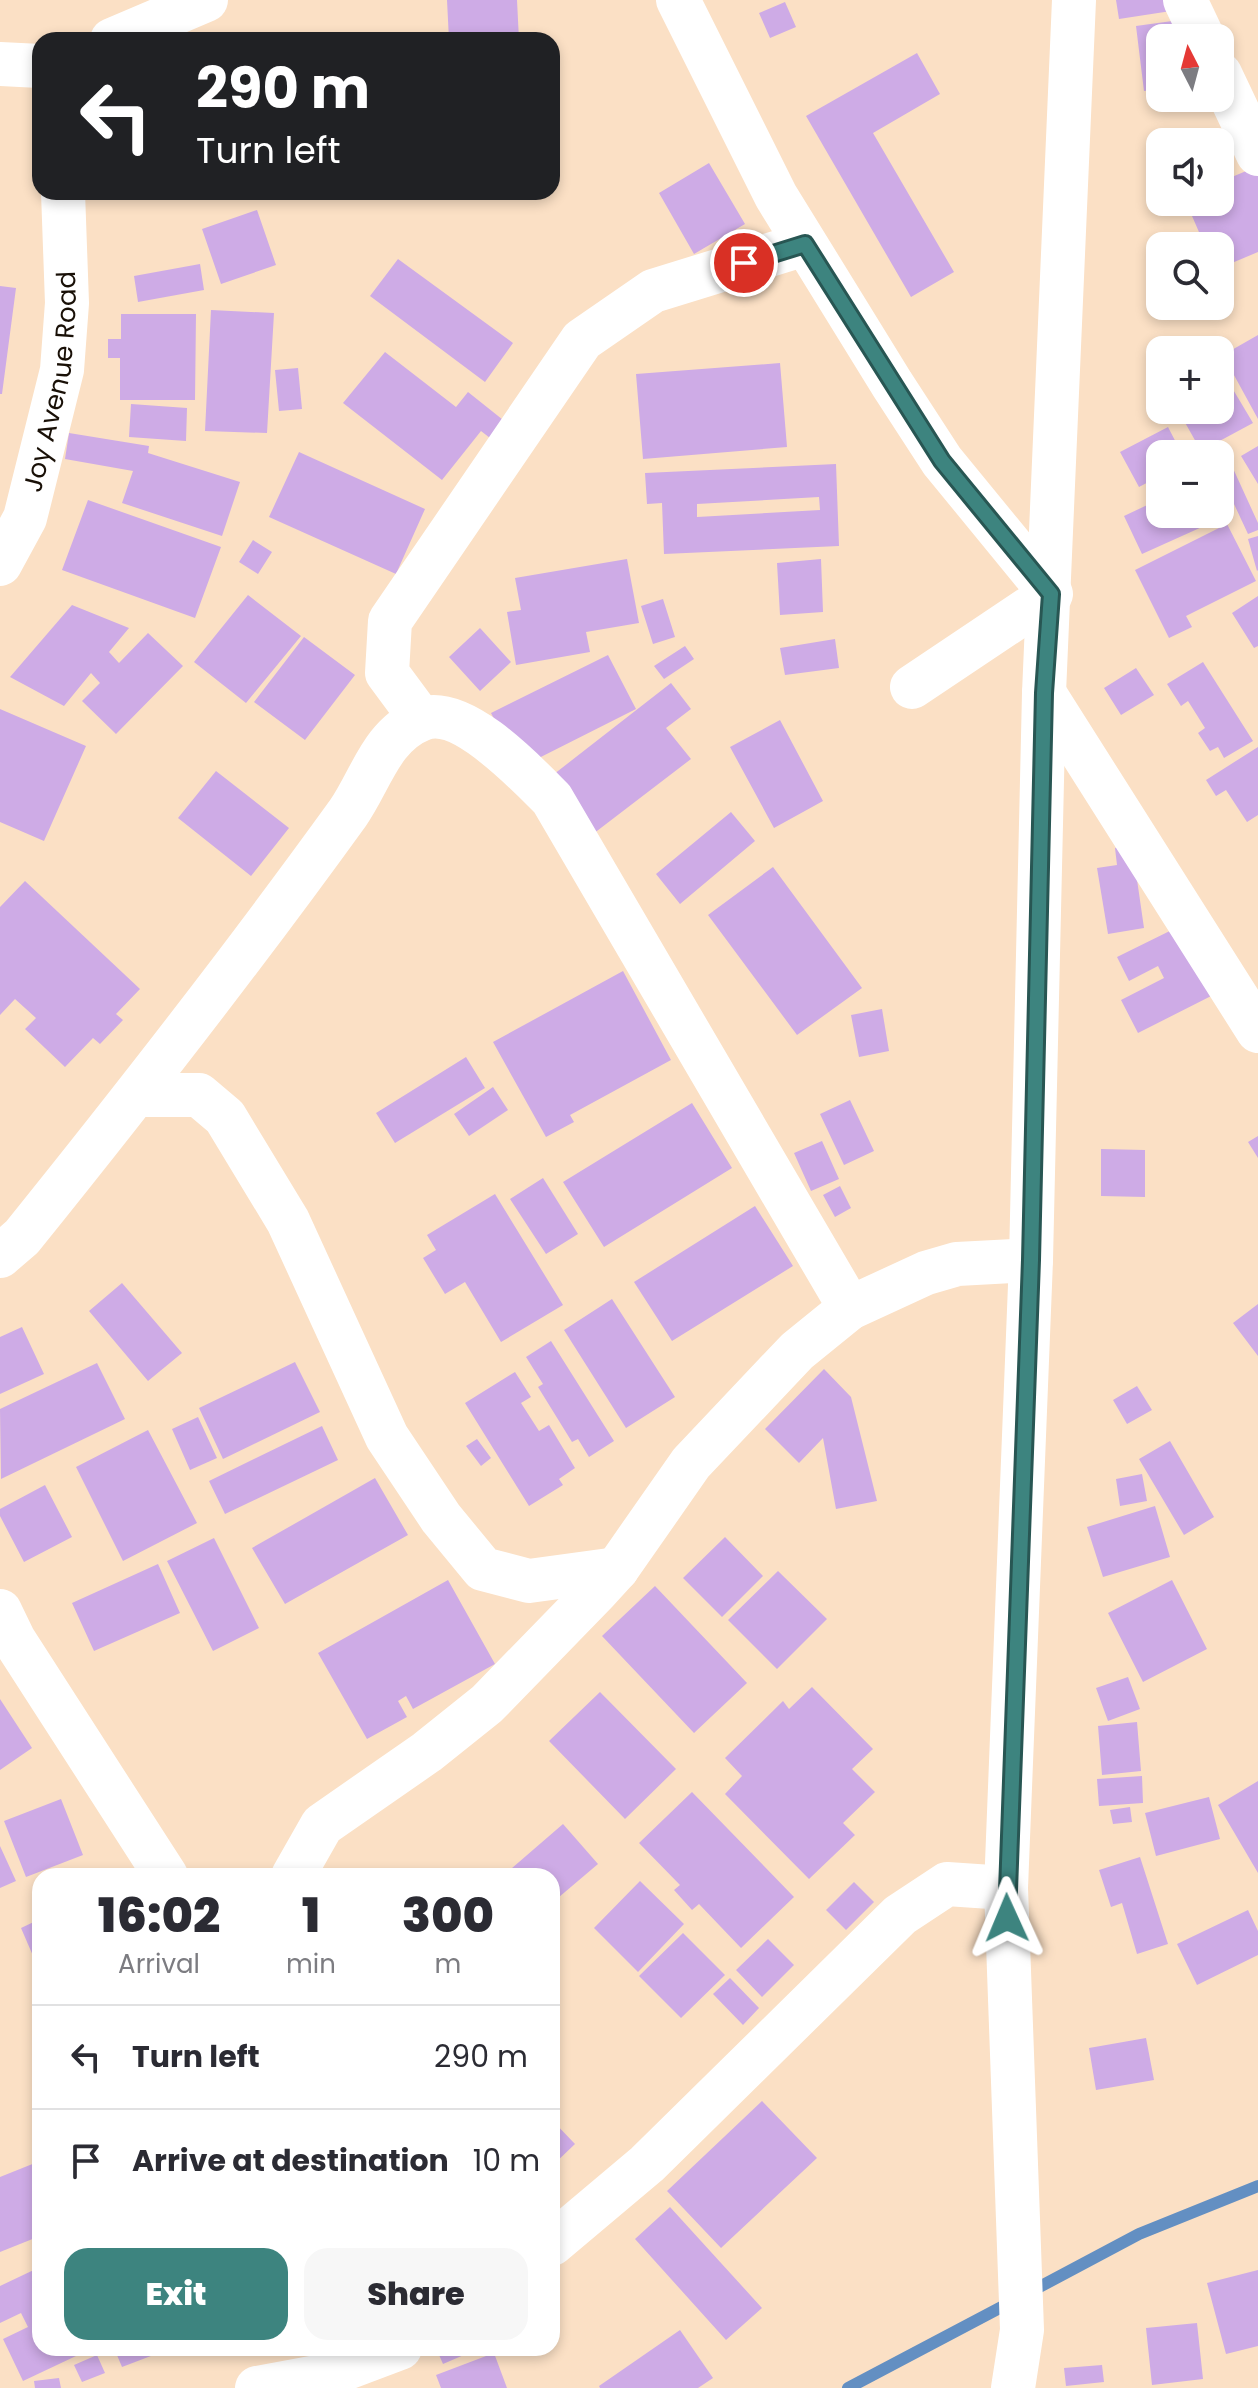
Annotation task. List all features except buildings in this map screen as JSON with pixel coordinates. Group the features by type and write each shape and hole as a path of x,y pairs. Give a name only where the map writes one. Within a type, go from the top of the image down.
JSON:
{"street":[{"path":"131,32 206,0"},
{"path":"678,0 776,196 805,244 942,461 1051,594"},
{"path":"1013,2388 1022,2330 1006,1888 1031,1260 1044,693 1051,594 1074,0"},
{"path":"1185,0 1196,24"},
{"path":"0,64 32,66"},
{"path":"1234,103 1258,154"},
{"name":"Joy Avenue Road","path":"0,564 25,518 62,370 67,303 63,200"},
{"path":"421,719 387,673 390,621 582,340 653,291 805,244"},
{"path":"912,687 1051,594"},
{"path":"1044,693 1258,1031"},
{"path":"0,1256 22,1237 136,1095 351,809 386,746 421,719 435,717 456,722 506,754 552,799 850,1308"},
{"path":"136,1095 199,1095 225,1117 288,1221 387,1437 441,1518 483,1569 529,1581 617,1569"},
{"path":"298,1868 322,1825 427,1752 487,1704 617,1569 691,1463 797,1351 850,1308 926,1273 957,1264 1031,1260"},
{"path":"0,1611 14,1640 161,1868"},
{"path":"560,2237 647,2164 900,1915 947,1884 1006,1888"},
{"path":"257,2388 328,2375 379,2356"}],"waterway":[{"path":"1028,2293 1139,2234 1258,2186"},
{"path":"848,2388 1011,2302"}],"route":[{"path":"744,263 805,244 942,461 1051,594 1044,693 1031,1260 1007,1918"}]}
